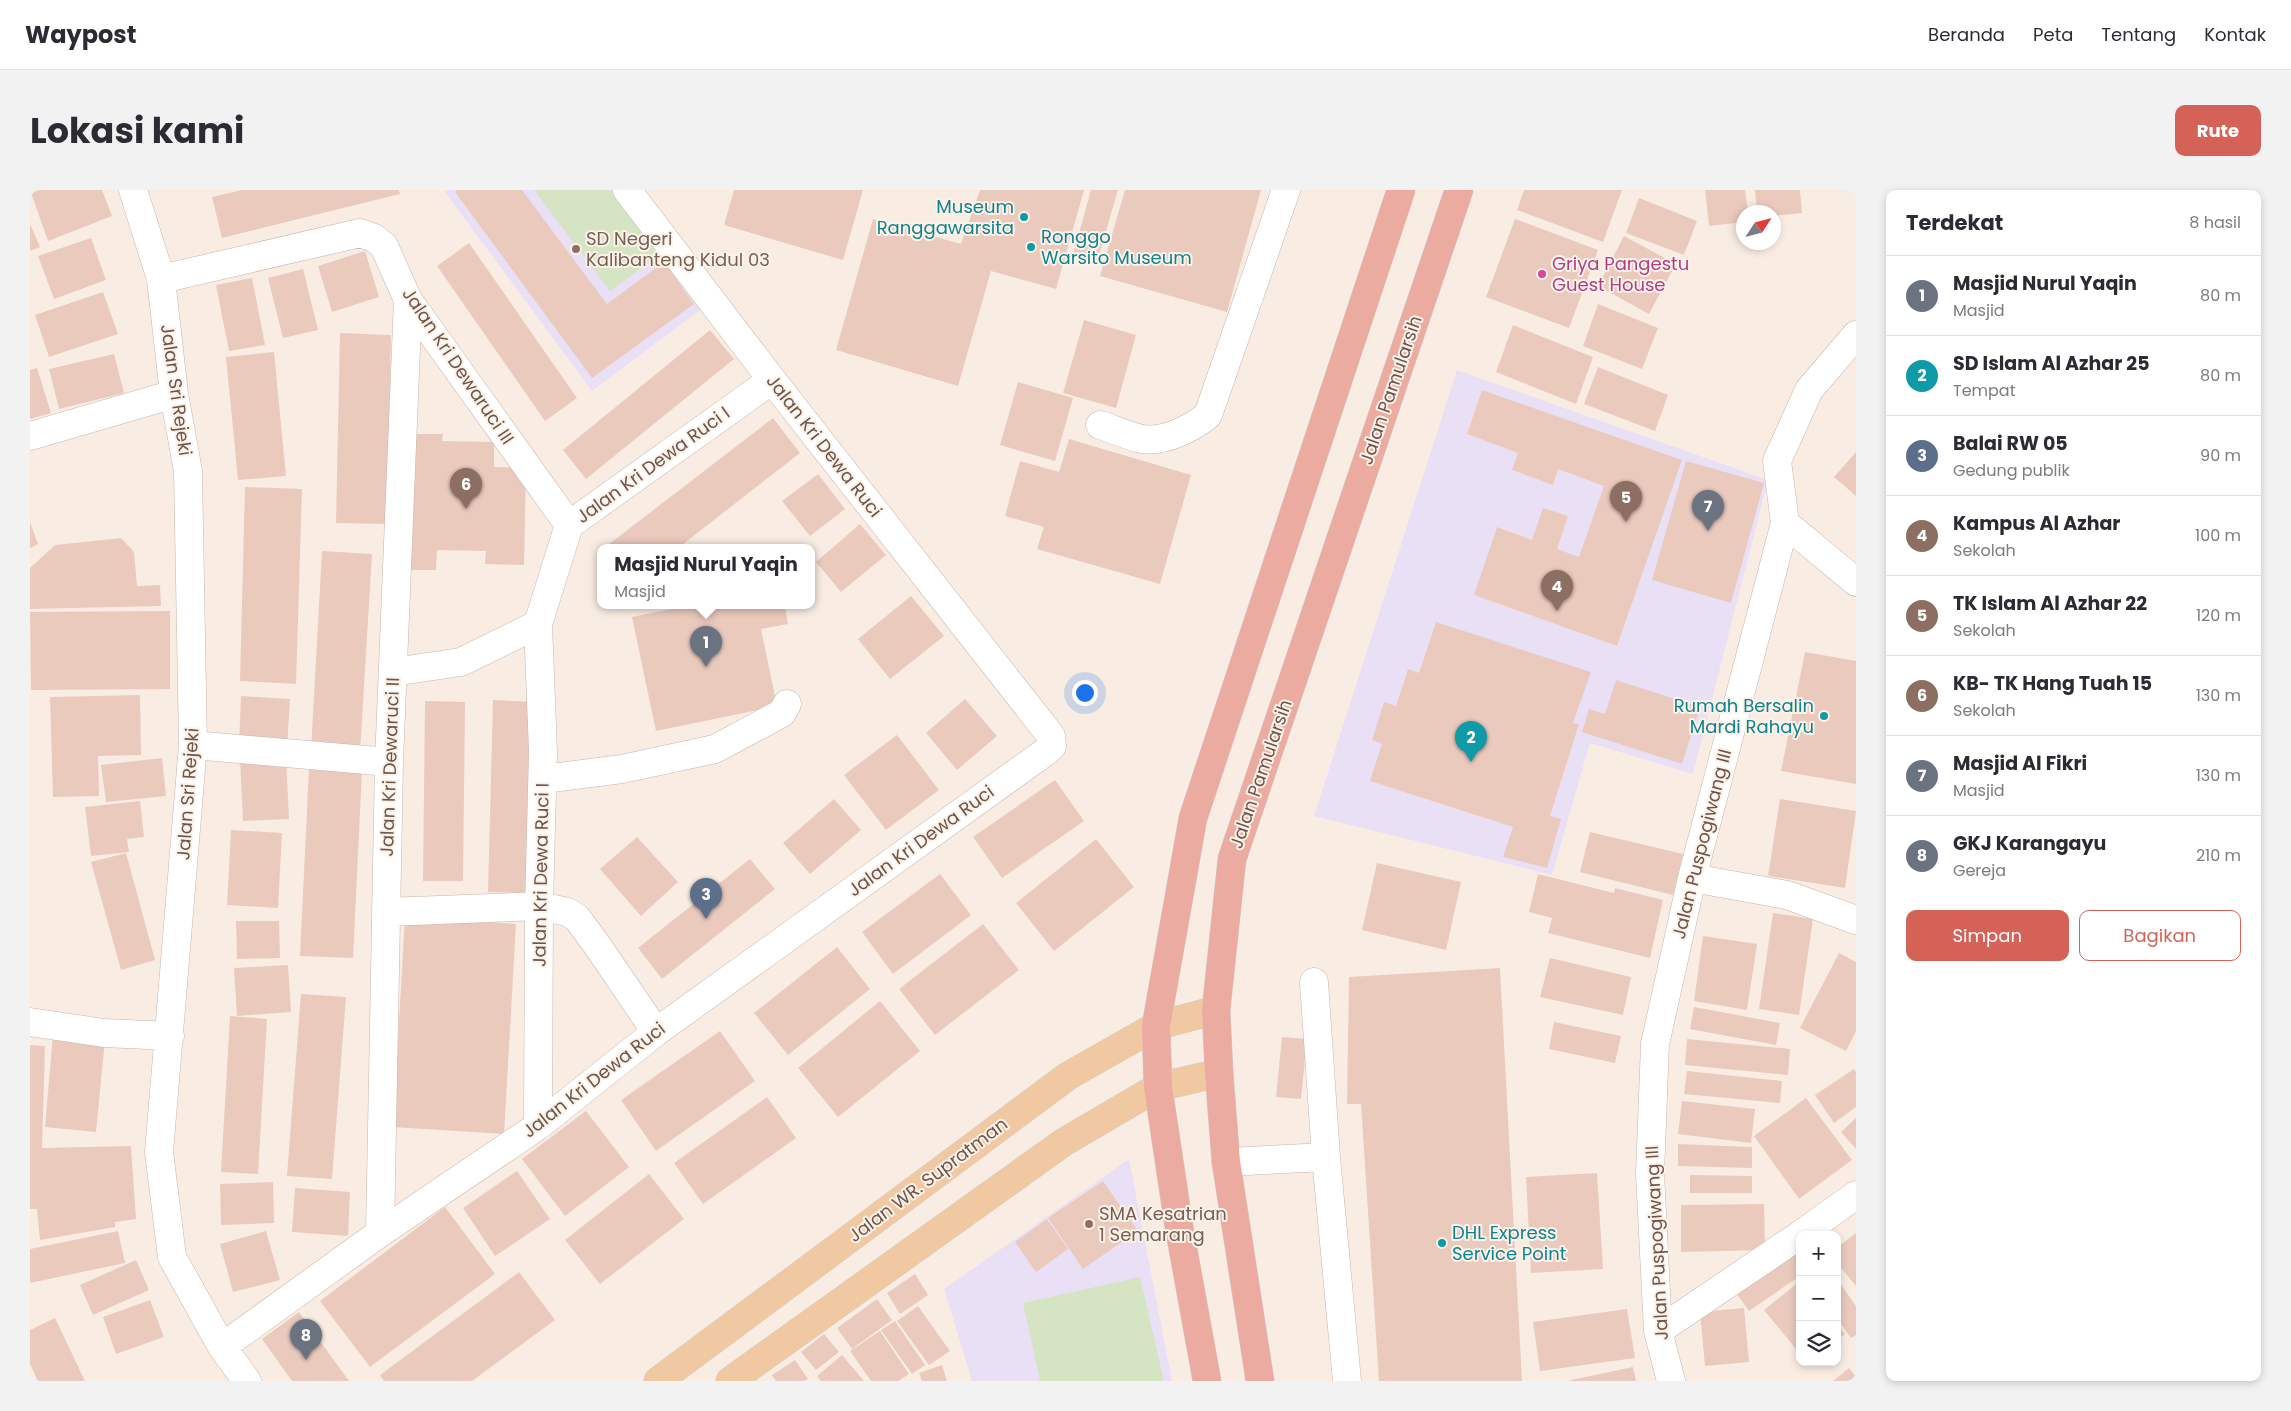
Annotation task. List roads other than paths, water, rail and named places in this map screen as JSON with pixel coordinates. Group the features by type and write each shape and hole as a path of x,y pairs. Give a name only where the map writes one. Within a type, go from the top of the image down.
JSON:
{"highway":[{"path":"1207,1381 1179,1227 1158,1087 1156,1026 1193,818 1401,190"},
{"name":"Jalan Pamularsih","path":"1260,1381 1226,1162 1219,1072 1216,1010 1232,859 1458,190"}],"main road":[{"name":"Jalan WR. Supratman","path":"658,1381 1068,1076 1156,1026 1216,1010"},
{"path":"730,1381 1064,1142 1158,1087 1219,1072"}],"street":[{"name":"Jalan Sri Rejeki","path":"133,190 160,279 174,394 188,471 193,745 159,1152 172,1257 222,1347 247,1381"},
{"name":"Jalan Kri Dewa Ruci","path":"222,1347 380,1233 538,1126 656,1032 1052,746 1051,736 772,380 628,190"},
{"path":"1100,425 1143,439 1180,433 1196,425 1208,415 1286,190"},
{"name":"Jalan Kri Dewaruci III","path":"160,279 360,233 374,238 384,246 408,300 569,525"},
{"name":"Jalan Kri Dewaruci II","path":"380,1233 389,762 408,300"},
{"name":"Jalan Puspogiwang III","path":"1671,1381 1658,1331 1650,1174 1655,1044 1692,878 1786,523 1777,461 1809,390 1856,335"},
{"name":"Jalan Kri Dewa Ruci I","path":"538,1126 540,906 544,752 538,624 569,525 772,380"},
{"path":"30,436 174,394"},
{"path":"1786,523 1856,582"},
{"path":"393,672 461,662 538,624"},
{"path":"543,779 622,770 715,750 782,713 787,704"},
{"path":"193,745 389,762"},
{"path":"1692,878 1787,895 1856,920"},
{"path":"387,912 540,906 568,912 577,918 656,1032"},
{"path":"1314,982 1326,1157 1347,1381"},
{"path":"30,1022 104,1033 170,1036"},
{"path":"1226,1162 1326,1157"},
{"path":"1806,1231 1856,1195"},
{"path":"1658,1331 1796,1238"}],"place":[{"name":"Museum Ranggawarsita","path":"1024,217"},
{"name":"Ronggo Warsito Museum","path":"1031,247"},
{"name":"SD Negeri Kalibanteng Kidul 03","path":"576,249"},
{"name":"Griya Pangestu Guest House","path":"1542,274"},
{"name":"KB- TK Hang Tuah 15","path":"466,509"},
{"name":"TK Islam Al Azhar 22","path":"1626,522"},
{"name":"Masjid Al Fikri","path":"1708,531"},
{"name":"Kampus Al Azhar","path":"1557,611"},
{"name":"Masjid Nurul Yaqin","path":"706,667"},
{"name":"Rumah Bersalin Mardi Rahayu","path":"1824,716"},
{"name":"SD Islam Al Azhar 25","path":"1471,762"},
{"name":"Balai RW 05","path":"706,919"},
{"name":"SMA Kesatrian 1 Semarang","path":"1089,1224"},
{"name":"DHL Express Service Point","path":"1442,1243"},
{"name":"GKJ Karangayu","path":"306,1360"}]}
